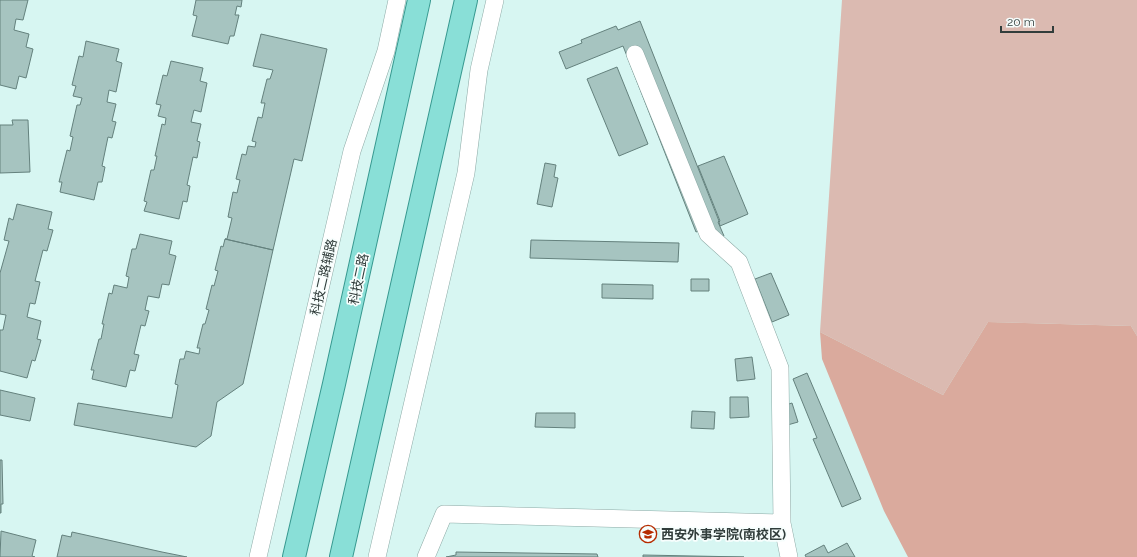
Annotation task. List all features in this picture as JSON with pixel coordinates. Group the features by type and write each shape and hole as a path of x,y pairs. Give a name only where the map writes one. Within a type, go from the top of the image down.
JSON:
{"main road":[{"name":"科技二路","path":"294,557 419,0"},
{"path":"341,557 466,0"}],"street":[{"name":"科技二路辅路","path":"258,557 352,151 386,51 397,0"},
{"path":"377,557 466,173 479,70 495,0"},
{"path":"635,54 708,234 739,262 780,368 782,523 789,557"},
{"path":"426,557 444,514 782,523"}],"shaded area":[{"path":"842,0 1137,0 1137,336 1131,326 988,322 943,395 820,332"},
{"path":"988,322 1131,326 1137,336 1137,557 908,557 884,511 822,359 820,332 943,395"}],"building":[{"path":"0,0 28,0 23,20 16,19 14,30 29,34 26,47 33,49 26,78 19,76 16,89 0,85"},
{"path":"196,0 242,0 241,7 237,6 235,15 239,15 234,36 230,36 228,44 192,36 197,16 193,15"},
{"path":"640,21 724,236 710,242 704,229 696,232 623,46 566,69 559,52 582,43 581,40 616,26 618,30"},
{"path":"261,34 327,49 302,161 294,159 273,250 225,239 227,239 232,218 228,217 233,192 237,193 240,180 236,179 242,154 246,155 248,146 255,147 256,142 252,141 258,117 262,118 265,103 261,103 267,79 270,79 273,70 253,66"},
{"path":"86,41 119,49 116,61 122,63 116,92 109,90 107,102 116,104 112,121 116,122 112,138 108,137 102,166 105,167 102,182 98,182 94,200 60,192 62,182 59,182 67,150 70,151 73,137 70,136 77,105 80,105 82,98 73,96 76,86 72,85 79,56 83,57"},
{"path":"171,61 203,68 200,81 207,83 201,112 194,110 191,122 201,124 197,141 200,142 197,158 193,157 187,185 190,186 187,202 183,201 179,219 144,211 147,202 144,201 151,170 154,170 157,156 155,156 162,124 165,125 166,118 158,116 161,105 156,104 163,75 167,76"},
{"path":"617,67 648,144 619,156 587,79"},
{"path":"12,120 28,120 30,172 0,173 0,125 13,125"},
{"path":"724,156 748,214 720,226 720,221 698,166"},
{"path":"545,163 556,165 554,177 558,178 552,207 537,204"},
{"path":"17,204 52,212 48,229 53,230 47,251 43,250 35,281 40,282 35,304 30,303 27,317 41,321 37,339 41,340 35,361 32,360 27,378 0,371 0,330 3,330 6,315 0,314 0,273 9,241 4,240 9,218 13,220"},
{"path":"140,234 172,241 169,254 176,256 169,285 162,284 159,298 148,296 145,310 149,311 145,326 141,325 134,354 139,355 135,371 130,370 126,387 92,379 94,370 91,370 99,339 101,339 104,324 102,324 109,293 112,294 114,285 127,288 129,277 126,276 132,249 136,249"},
{"path":"225,239 273,250 243,384 217,402 211,436 196,447 74,425 78,403 172,418 178,385 175,384 180,359 184,359 186,351 199,354 200,348 197,348 203,324 205,324 209,310 206,309 212,285 214,286 218,271 215,270 221,246 223,247"},
{"path":"531,240 679,243 678,262 530,258"},
{"path":"771,273 789,315 772,322 755,279"},
{"path":"691,279 709,279 709,291 691,291"},
{"path":"602,284 653,285 653,299 602,298"},
{"path":"752,357 755,379 737,381 735,359"},
{"path":"807,373 861,499 842,507 813,439 817,438 793,379"},
{"path":"0,390 35,398 30,421 0,415"},
{"path":"730,397 748,397 749,417 730,418"},
{"path":"792,403 798,422 784,426 779,407"},
{"path":"692,411 715,412 714,429 691,428"},
{"path":"536,413 575,413 575,428 535,427"},
{"path":"0,460 2,460 3,504 1,504 1,513 0,513"},
{"path":"1,531 36,540 32,556 35,557 0,557"},
{"path":"72,532 187,557 57,557 62,535 71,537"},
{"path":"847,543 855,557 806,557 805,555 824,545 828,553"},
{"path":"456,552 597,554 598,557 446,557 456,555"},
{"path":"643,555 744,557 643,557"}],"place":[{"name":"西安外事学院(南校区)","path":"648,534"}]}
